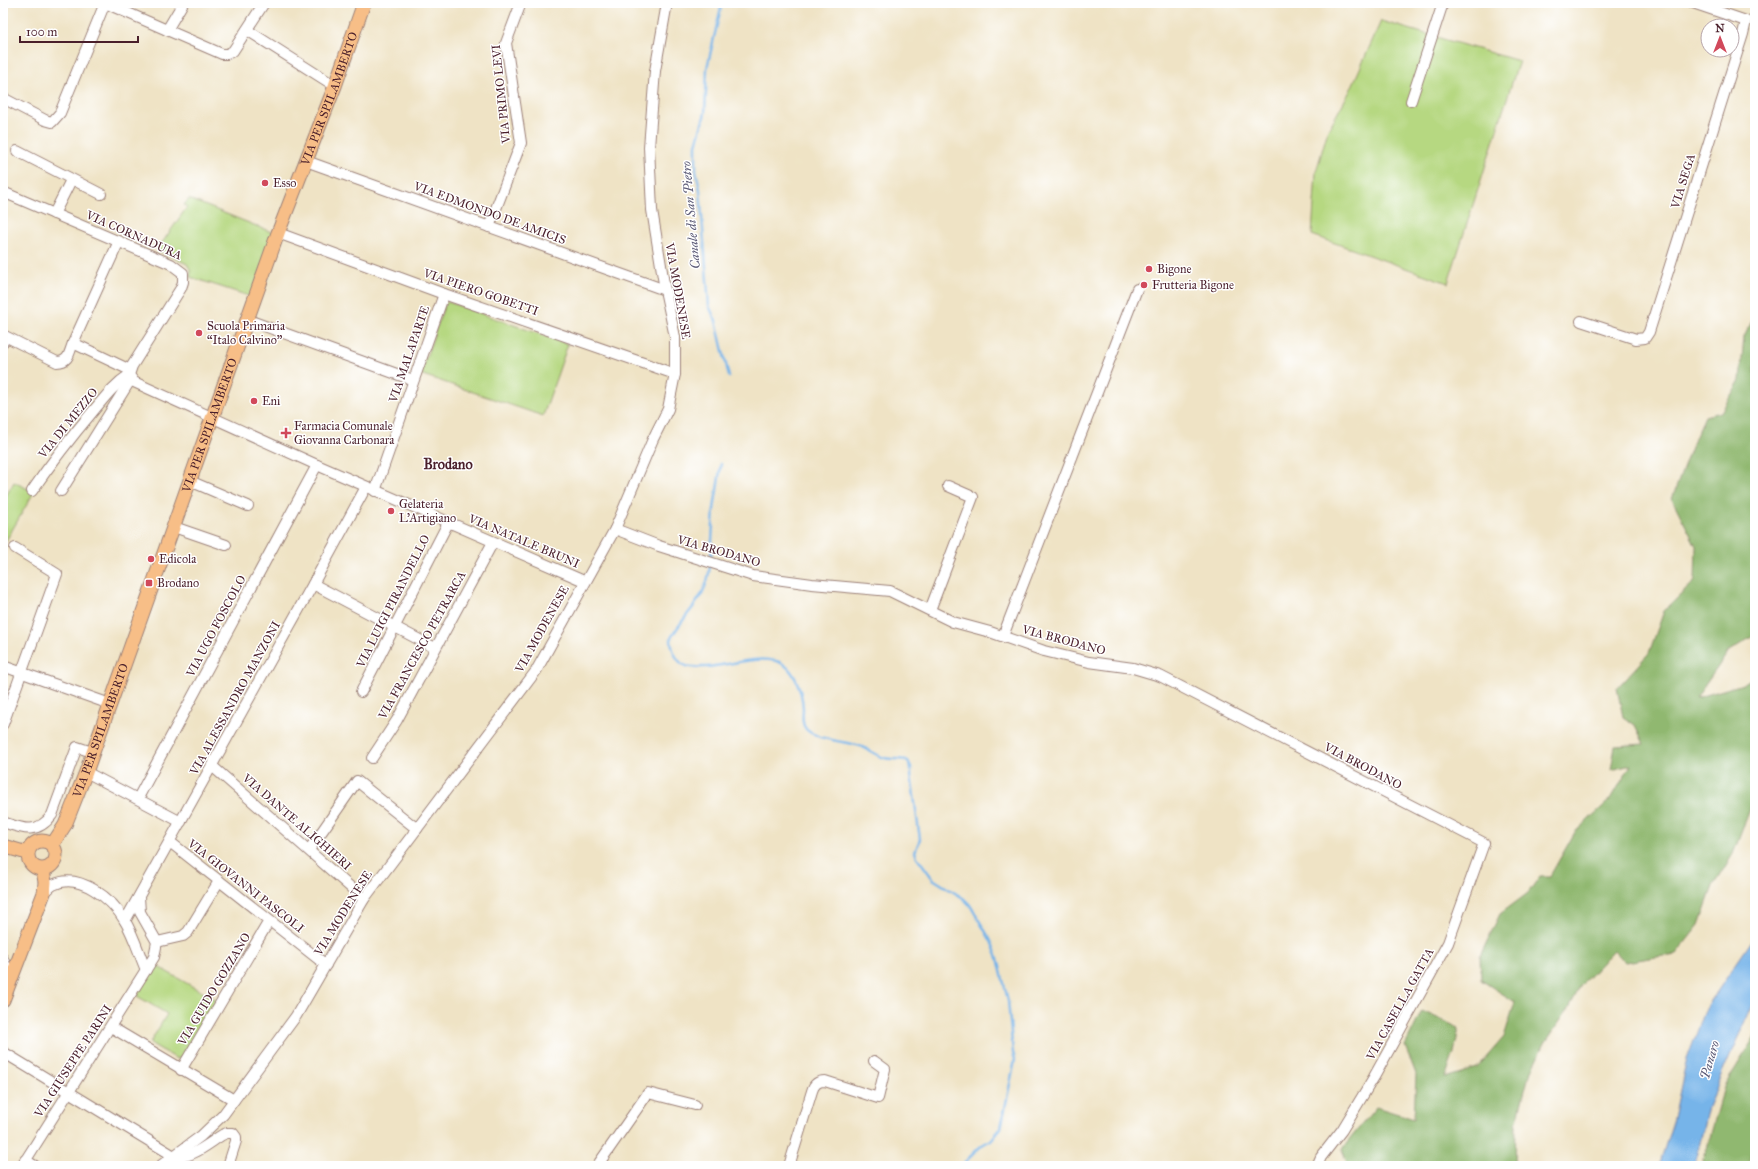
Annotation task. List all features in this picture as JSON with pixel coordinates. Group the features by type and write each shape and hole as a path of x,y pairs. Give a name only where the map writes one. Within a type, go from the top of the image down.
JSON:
{"main road":[{"name":"VIA PER SPILAMBERTO","path":"52,845 65,825 86,772 278,233 335,86 364,3"},
{"path":"43,840 52,845 55,849 56,858 51,866 43,870 31,865 27,857 29,848 38,841 43,840"},
{"path":"3,846 27,852"},
{"path":"3,1000 44,893 45,882 43,870"}],"street":[{"path":"3,98 45,120 52,122 55,120 60,113 105,3 222,54 227,54 233,50 264,3"},
{"path":"168,30 183,3"},
{"name":"VIA PRIMO LEVI","path":"489,227 521,143 506,43 521,3"},
{"name":"VIA MODENESE","path":"160,1166 213,1126 234,1100 296,1016 364,899 536,671 584,581 615,529 653,439 668,409 675,374 675,337 665,290 652,210 649,147 655,71 667,3"},
{"path":"1411,101 1443,3"},
{"name":"VIA SEGA","path":"1581,321 1636,339 1645,338 1649,332 1746,21 1693,3"},
{"path":"247,30 335,86"},
{"name":"VIA CORNADURA","path":"17,151 71,180 101,194"},
{"name":"VIA EDMONDO DE AMICIS","path":"306,161 665,290"},
{"path":"54,214 71,180"},
{"name":"VIA CORNADURA","path":"3,192 120,241 171,264 180,270 184,278 181,288 130,375"},
{"name":"VIA PIERO GOBETTI","path":"278,233 444,294 675,374"},
{"path":"3,342 5,336 57,362 67,359 120,241"},
{"path":"1003,636 1137,289"},
{"name":"VIA MALAPARTE","path":"370,489 413,380 444,294"},
{"path":"248,320 413,380"},
{"path":"73,343 130,375 145,387 212,418"},
{"path":"61,491 130,375"},
{"name":"VIA DI MEZZO","path":"32,491 53,461 86,419 118,382 130,375"},
{"name":"VIA NATALE BRUNI","path":"212,418 370,489 584,581"},
{"name":"VIA UGO FOSCOLO","path":"138,798 317,465"},
{"path":"190,481 248,506"},
{"path":"930,610 973,497 948,486"},
{"name":"VIA ALESSANDRO MANZONI","path":"125,921 314,584 370,489"},
{"name":"VIA LUIGI PIRANDELLO","path":"361,692 448,523"},
{"path":"174,527 226,545"},
{"name":"VIA BRODANO","path":"615,529 659,546 753,576 812,584 890,591 953,622 1089,662 1133,668 1160,676 1484,843"},
{"name":"VIA FRANCESCO PETRARCA","path":"372,758 397,720 493,542"},
{"path":"3,724 57,574 15,548"},
{"path":"314,584 435,648"},
{"path":"3,666 110,704"},
{"path":"3,822 26,829 33,829 44,824 52,815 77,747 92,752"},
{"name":"VIA DANTE ALIGHIERI","path":"212,766 364,899"},
{"path":"86,772 138,798 181,822"},
{"path":"309,850 357,781 417,829"},
{"name":"VIA GIOVANNI PASCOLI","path":"170,842 326,965"},
{"name":"VIA CASELLA GATTA","path":"1317,1166 1342,1130 1374,1077 1448,943 1484,843"},
{"path":"139,897 140,912 157,942 183,936 188,932 219,881"},
{"path":"44,893 53,885 74,882 85,885 100,893 125,921 146,970"},
{"name":"VIA GUIDO GOZZANO","path":"181,1070 269,921"},
{"name":"VIA GIUSEPPE PARINI","path":"24,1163 68,1091 111,1027 154,957 157,942"},
{"path":"3,959 11,981"},
{"path":"111,1027 181,1070 234,1100"},
{"path":"3,1052 174,1156 181,1158 222,1135 230,1133 234,1134 236,1141 228,1166"},
{"path":"789,1166 815,1085 821,1081 825,1081 878,1098 885,1069 874,1061"},
{"path":"597,1166 648,1093 695,1105"},
{"path":"24,1163 35,1166"}],"green space":[{"path":"1381,21 1519,61 1448,283 1312,235 1316,172 1328,130 1350,91"},
{"path":"189,199 274,233 252,297 190,277 191,271 187,264 157,250 187,207 184,205"},
{"path":"448,302 568,344 543,416 420,374 445,304"},
{"path":"1755,315 1755,635 1729,651 1696,698 1743,684 1755,676 1755,796 1733,854 1713,886 1699,925 1676,954 1625,962 1614,950 1581,985 1569,1008 1545,1043 1528,1079 1516,1124 1515,1166 1348,1166 1342,1149 1376,1107 1414,1119 1416,1074 1405,1046 1422,1011 1459,1028 1454,1053 1445,1078 1477,1068 1504,1037 1515,1002 1481,980 1480,956 1500,914 1528,893 1540,876 1550,876 1575,832 1611,799 1631,765 1611,770 1615,746 1644,744 1635,725 1623,717 1617,688 1649,653 1664,611 1695,581 1696,546 1672,499 1691,447 1705,416 1721,412 1740,380 1744,337"},
{"path":"14,482 34,492 3,546 3,501"},
{"path":"155,965 216,1000 183,1057 177,1059 150,1043 167,1014 137,996"},
{"path":"1755,1036 1755,1139 1748,1166 1702,1166 1724,1087"}],"water":[{"name":"Panaro","path":"1755,936 1755,998 1708,1106 1695,1166 1659,1166 1674,1118 1686,1062 1706,1008"}],"waterway":[{"name":"Canale di San Pietro","path":"722,3 707,68 705,113 696,145 696,170 700,190 709,306 716,321 729,377"},
{"name":"Canale di San Pietro","path":"711,556 714,509 721,464"},
{"name":"Canale di San Pietro","path":"710,565 708,577 701,596 671,638 673,650 679,661 686,666 694,667 707,667 742,661 759,660 776,661 783,664 793,674 799,687 803,708 803,725 806,729 823,738 860,746 885,758 908,761 911,767 920,839 915,852 917,857 933,879 963,898 970,905 991,941 998,958 1008,1001 1013,1053 1015,1059 1001,1128 991,1140 982,1145 961,1166"}],"place":[{"name":"Esso","path":"265,183"},
{"name":"Bigone","path":"1149,269"},
{"name":"Frutteria Bigone","path":"1144,285"},
{"name":"Scuola Primaria “Italo Calvino”","path":"199,333"},
{"name":"Eni","path":"254,401"},
{"name":"Farmacia Comunale Giovanna Carbonara","path":"286,433"},
{"name":"Gelateria L'Artigiano","path":"391,511"},
{"name":"Edicola","path":"151,559"},
{"name":"Brodano","path":"149,583"}],"district":[{"name":"Brodano","path":"448,464"}]}
